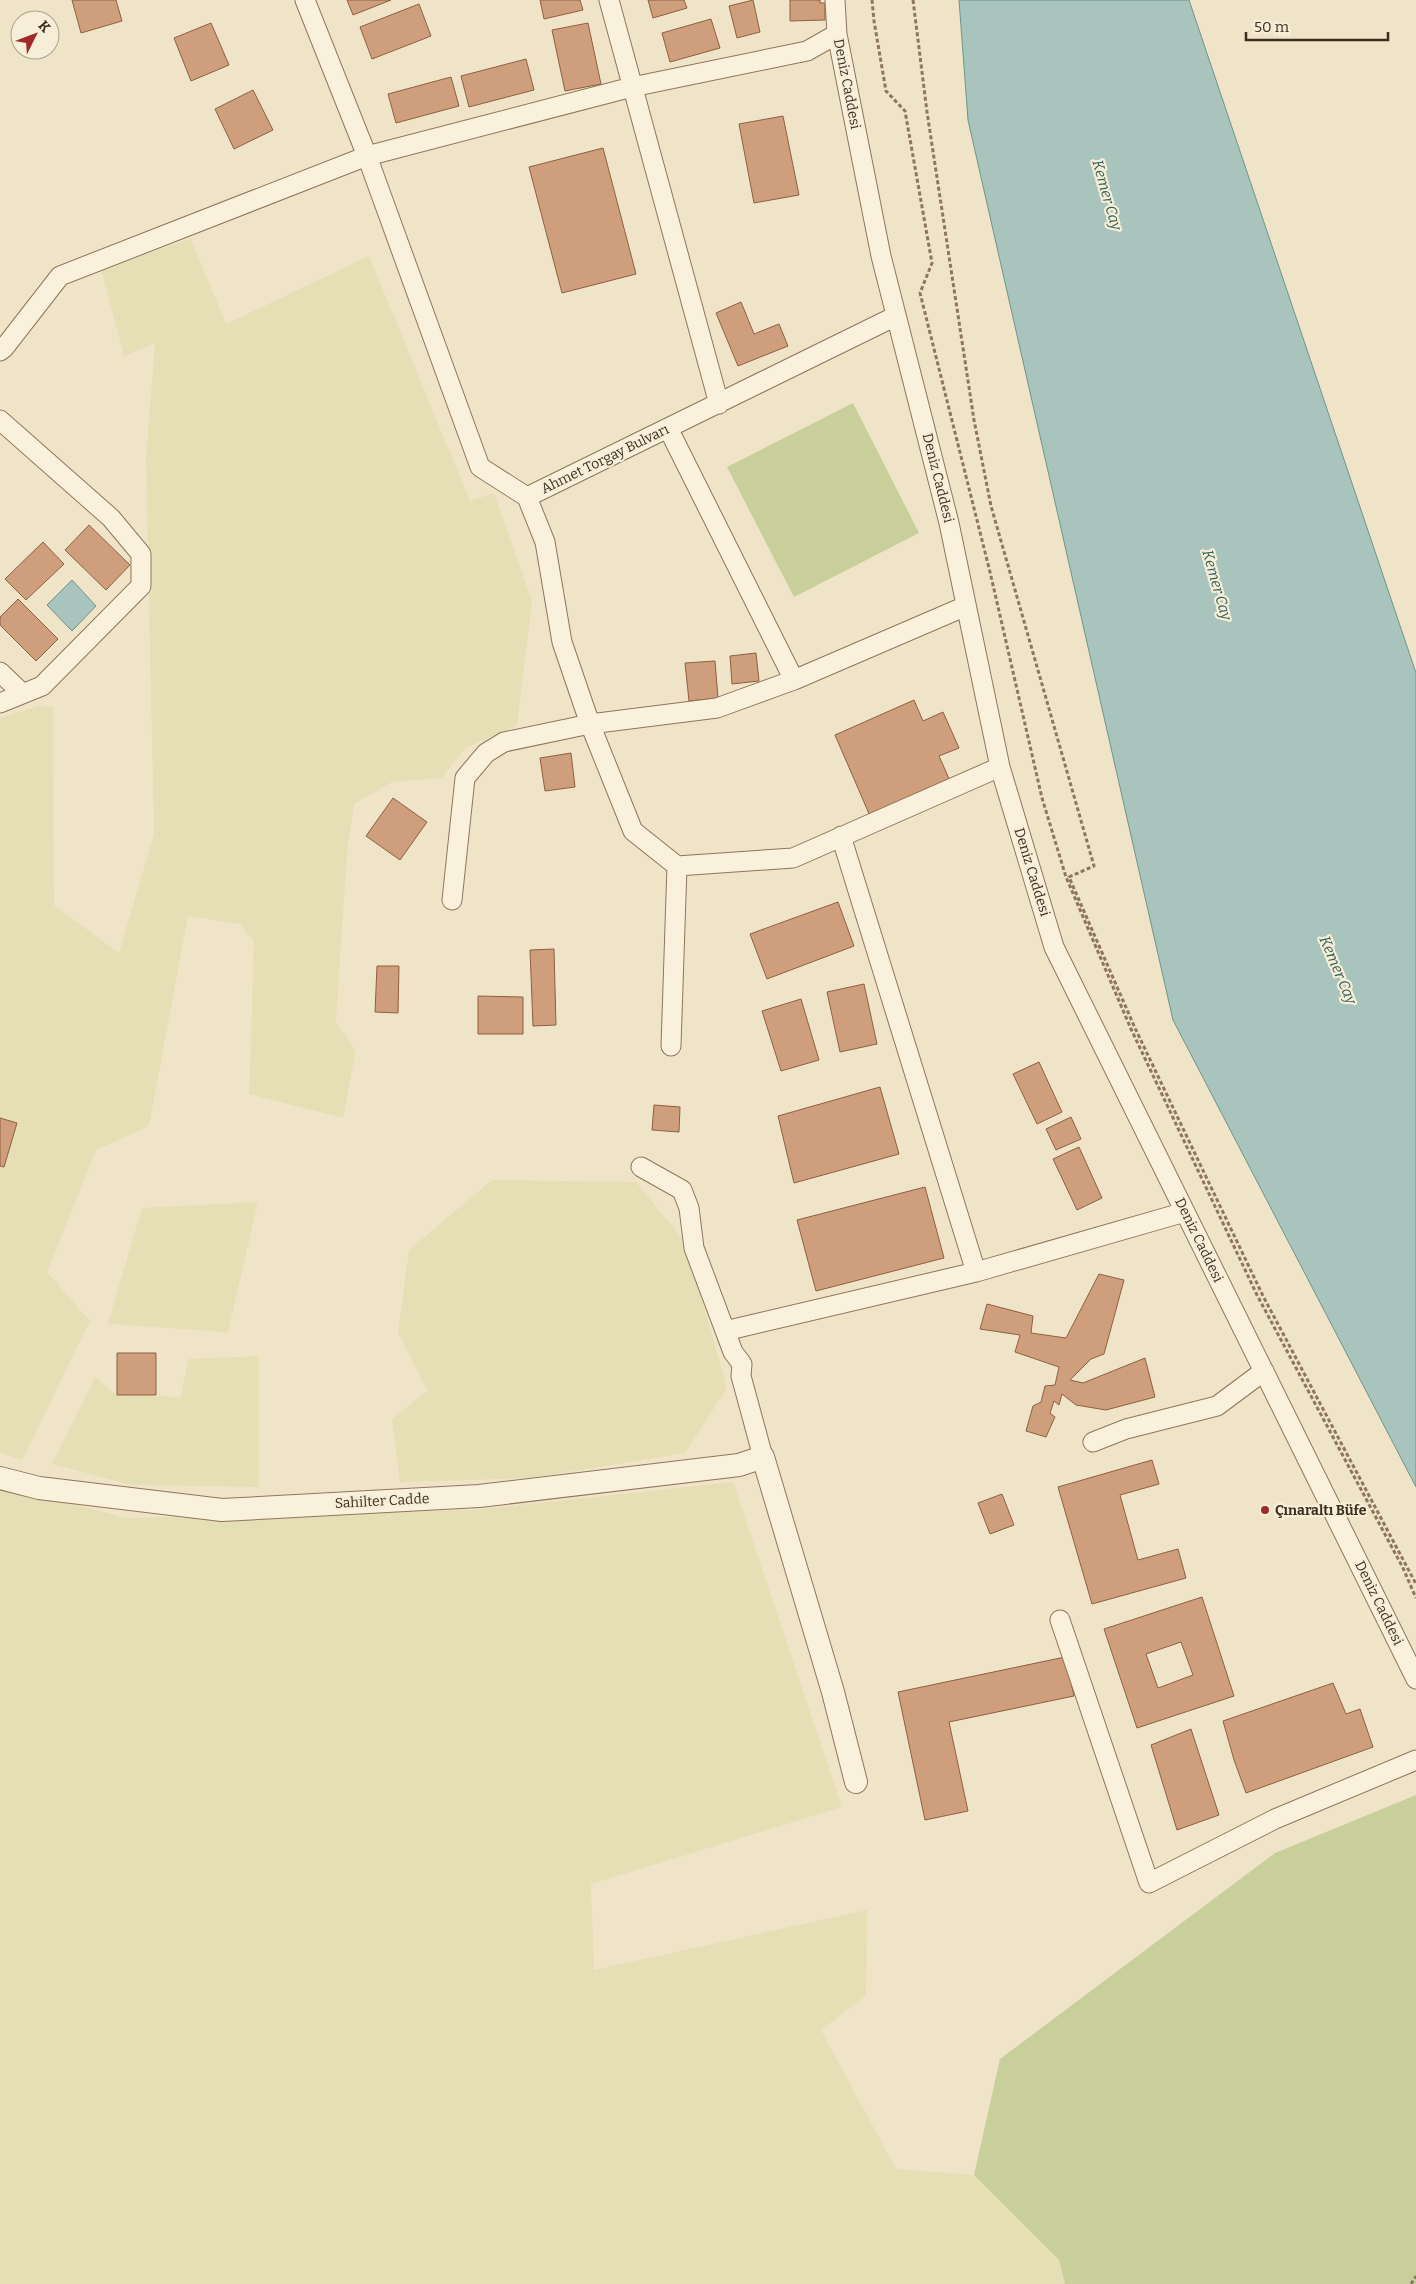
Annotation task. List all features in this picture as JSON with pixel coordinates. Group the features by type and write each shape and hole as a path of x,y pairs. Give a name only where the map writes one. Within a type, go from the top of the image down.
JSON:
{"street":[{"name":"Ahmet Torgay Bulvarı","path":"305,0 367,156 480,467 527,497 896,316"},
{"path":"609,0 719,404"},
{"name":"Deniz Caddesi","path":"835,0 837,34 881,256 949,523 1000,767 1054,947 1416,1679"},
{"path":"0,351 60,276 367,156 632,87 807,51 837,34"},
{"path":"0,420 112,518 142,554 141,586 42,686 0,703"},
{"path":"668,428 794,680"},
{"path":"527,497 546,542 562,642 590,724 634,831 677,866 793,858 1000,767"},
{"path":"452,900 465,778 486,753 504,742 590,724 716,708 794,680 966,606"},
{"path":"0,672 22,693"},
{"path":"841,836 976,1272"},
{"path":"670,1046 677,866"},
{"path":"641,1167 682,1190 689,1208 694,1248 733,1352 742,1364 741,1376 763,1457 834,1692 856,1782"},
{"path":"725,1331 976,1272 1185,1212"},
{"path":"1093,1442 1126,1429 1217,1406 1264,1371"},
{"name":"Sahilter Cadde","path":"0,1478 39,1488 222,1510 479,1496 739,1465 763,1457"},
{"path":"1060,1620 1149,1883 1276,1819 1416,1760"}],"path":[{"path":"872,0 886,91 905,111 932,263 920,293 990,572 1042,798 1066,878 1130,1029 1257,1296 1398,1560 1416,1598"},
{"path":"913,0 927,112 970,391 991,506 1094,866 1070,877 1135,1028 1263,1296 1416,1584"},
{"path":"1411,2284 1416,2276"}],"shaded area":[{"path":"191,239 226,324 369,256 470,501 494,493 532,601 517,726 465,748 442,778 392,782 354,804 347,854 336,1022 356,1051 343,1118 249,1094 254,941 240,924 188,916 149,1126 96,1150 47,1272 90,1321 22,1460 0,1453 0,718 38,706 53,707 54,905 119,953 154,834 146,458 155,343 124,356 101,269"},
{"path":"492,1180 636,1182 686,1243 727,1388 685,1453 531,1478 400,1482 392,1419 427,1391 398,1333 409,1250"},
{"path":"258,1202 228,1332 108,1324 142,1208"},
{"path":"259,1356 259,1487 131,1485 52,1464 95,1377 117,1395 181,1397 188,1359"},
{"path":"733,1482 842,1807 591,1884 594,1970 867,1910 866,1996 821,2030 896,2169 974,2175 1059,2260 1065,2284 0,2284 0,1485 126,1518 472,1510"}],"green space":[{"path":"853,403 919,533 794,597 727,467"},
{"path":"1416,1795 1416,2284 1065,2284 1059,2260 974,2175 1000,2059 1275,1853"}],"water":[{"name":"Kemer Cay","path":"959,0 1189,0 1416,673 1416,1487 1173,1020 968,120"},
{"path":"72,580 96,606 72,631 47,605"}],"building":[{"path":"72,0 116,0 122,21 81,33"},
{"path":"347,0 391,0 353,15"},
{"path":"540,0 580,0 583,10 544,19"},
{"path":"648,0 684,0 687,8 653,18"},
{"path":"753,0 760,32 737,38 729,6"},
{"path":"790,0 820,0 820,3 825,3 825,20 790,21"},
{"path":"419,4 431,36 372,59 360,27"},
{"path":"711,19 720,48 670,62 662,33"},
{"path":"211,23 229,65 191,81 174,38"},
{"path":"588,23 601,84 565,91 552,30"},
{"path":"526,59 534,90 469,107 461,76"},
{"path":"451,77 459,106 396,123 388,94"},
{"path":"253,90 273,130 234,149 215,109"},
{"path":"783,116 799,195 754,203 739,124"},
{"path":"603,148 636,274 562,293 529,167"},
{"path":"741,302 754,334 779,324 788,346 738,366 716,313"},
{"path":"89,525 130,565 106,590 65,550"},
{"path":"43,542 64,564 26,600 5,579"},
{"path":"18,599 58,639 36,661 0,625 0,617"},
{"path":"756,653 759,681 732,684 730,656"},
{"path":"715,661 718,698 689,701 685,663"},
{"path":"914,700 923,721 943,712 959,748 939,756 950,781 870,816 835,735"},
{"path":"571,753 575,787 545,791 540,758"},
{"path":"393,798 427,822 400,860 366,836"},
{"path":"838,902 854,946 767,979 750,934"},
{"path":"554,949 556,1025 533,1026 530,950"},
{"path":"377,966 399,966 398,1013 375,1012"},
{"path":"864,984 877,1044 840,1052 827,992"},
{"path":"478,996 523,997 523,1034 478,1034"},
{"path":"801,999 819,1060 781,1071 762,1011"},
{"path":"1039,1062 1062,1112 1037,1124 1013,1074"},
{"path":"880,1087 899,1154 794,1183 778,1116"},
{"path":"654,1105 680,1107 679,1132 652,1130"},
{"path":"1071,1117 1081,1139 1056,1150 1046,1129"},
{"path":"0,1118 17,1123 4,1167 0,1166"},
{"path":"1079,1147 1102,1198 1077,1210 1053,1159"},
{"path":"925,1187 944,1258 816,1291 797,1220"},
{"path":"1099,1274 1124,1280 1104,1354 1091,1359 1070,1380 1083,1383 1145,1358 1155,1397 1106,1410 1076,1405 1062,1394 1059,1405 1054,1401 1050,1413 1055,1417 1046,1437 1026,1431 1033,1406 1041,1402 1045,1386 1055,1385 1059,1367 1015,1352 1020,1335 980,1329 987,1304 1033,1316 1031,1333 1066,1338"},
{"path":"117,1353 156,1353 156,1395 117,1395"},
{"path":"1152,1460 1159,1484 1120,1495 1138,1560 1178,1549 1186,1578 1092,1604 1058,1487"},
{"path":"1002,1494 1014,1525 990,1534 978,1503"},
{"path":"1202,1597 1234,1696 1137,1728 1104,1629","holes":["1181,1642 1193,1675 1158,1688 1146,1654"]},
{"path":"1065,1657 1074,1696 949,1722 968,1811 925,1820 898,1692"},
{"path":"1333,1683 1346,1714 1360,1709 1373,1747 1246,1793 1223,1721"},
{"path":"1191,1729 1219,1815 1177,1830 1151,1745"}],"place":[{"name":"Çınaraltı Büfe","path":"1265,1510"}]}
